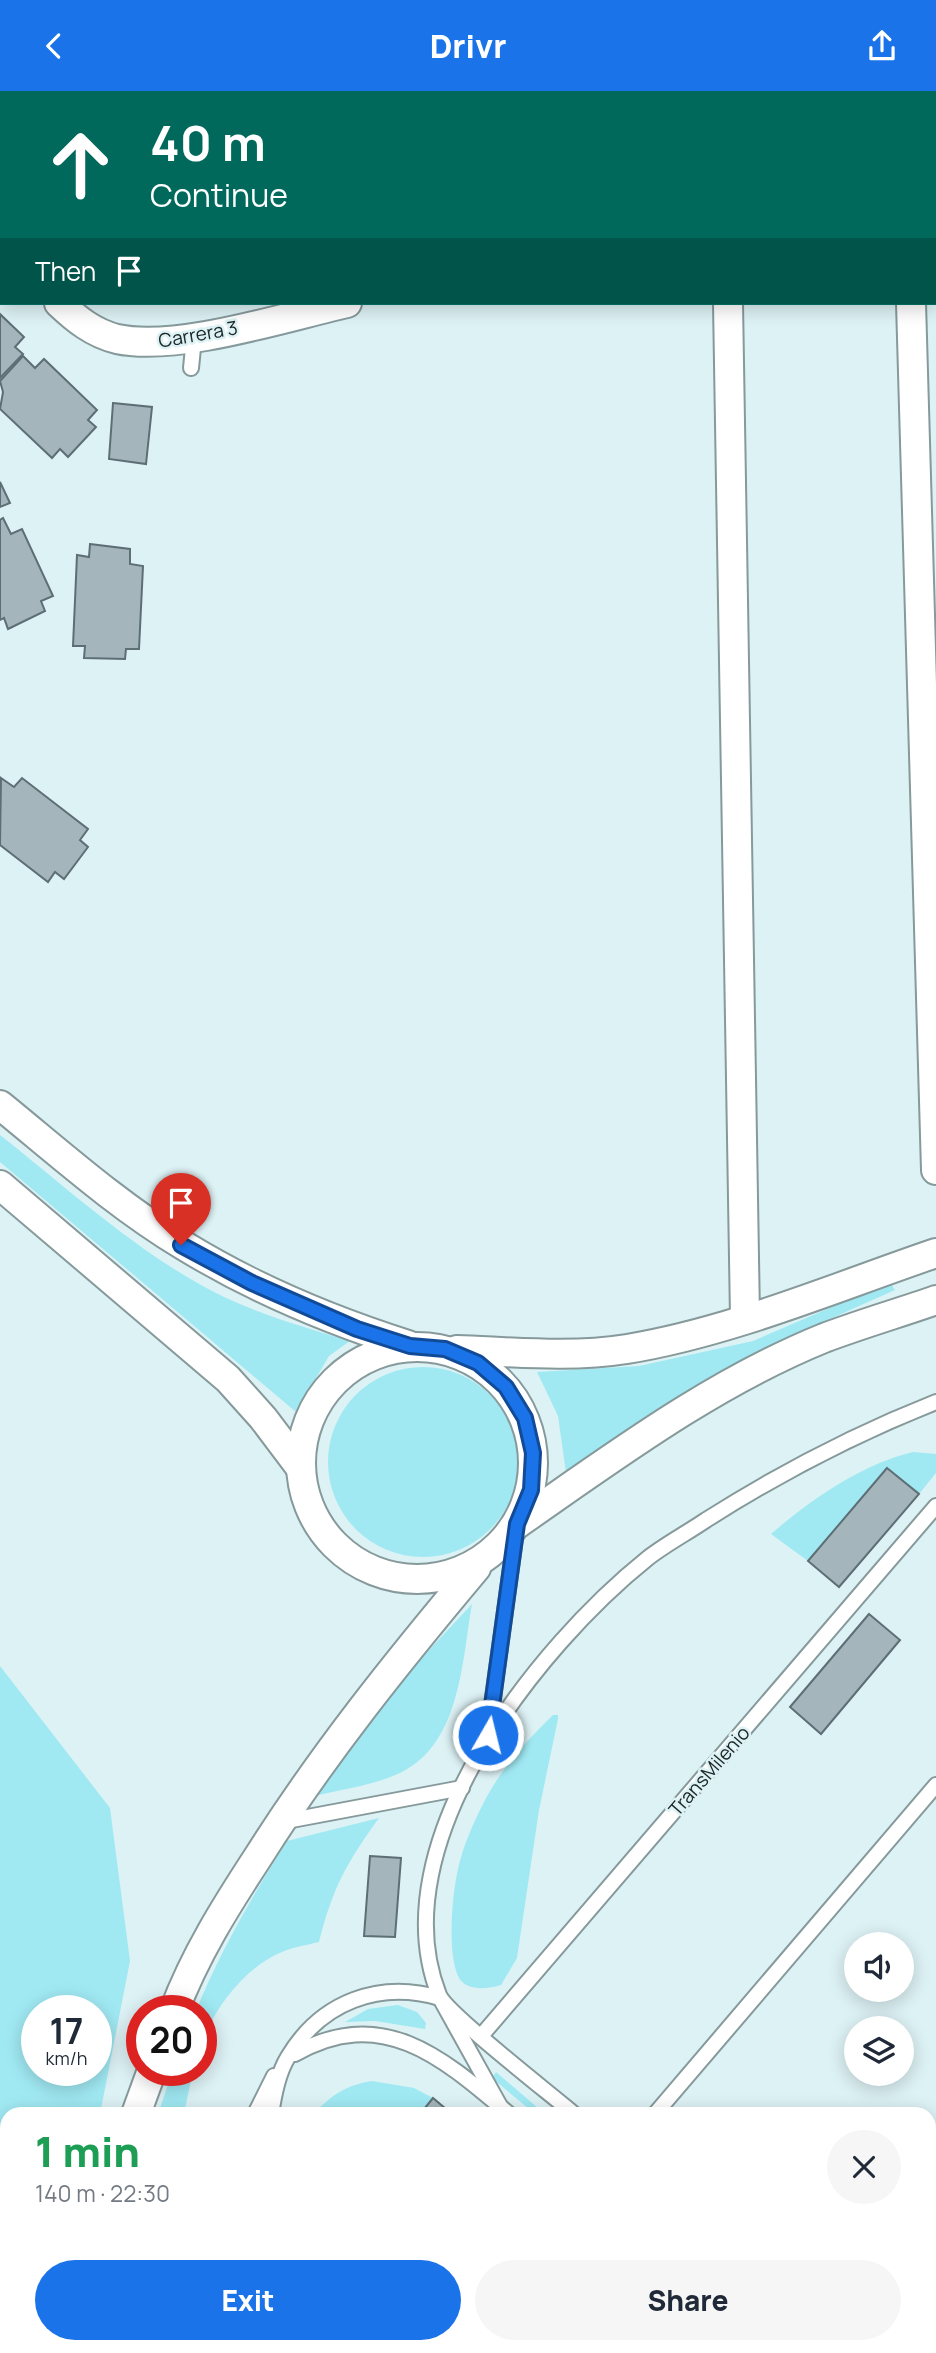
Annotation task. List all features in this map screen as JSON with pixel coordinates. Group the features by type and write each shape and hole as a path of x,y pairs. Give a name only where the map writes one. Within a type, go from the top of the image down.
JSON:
{"street":[{"name":"Carrera 3","path":"61,305 84,326 116,339 155,343 194,338 338,305"},
{"path":"728,305 745,1317"},
{"path":"911,305 936,1170"},
{"path":"0,1105 95,1182 181,1245 304,1307 410,1346 564,1354 624,1349 679,1339 936,1253"},
{"path":"0,1185 228,1379 264,1418 300,1467"},
{"path":"182,1995 218,1920 280,1822 392,1668 517,1524 646,1434 734,1383 823,1338 936,1300"},
{"path":"410,1346 375,1354 344,1371 320,1398 304,1431 300,1467 309,1508 326,1538 352,1561 383,1576 417,1581 452,1576 483,1561"},
{"path":"445,1349 478,1363 497,1379 506,1387 525,1418 533,1453 531,1490 517,1524"},
{"path":"139,2107 146,2086"}],"lane":[{"path":"191,368 194,338"},
{"path":"502,2107 440,1998 429,1956 428,1914 432,1871 443,1826 488,1735 550,1655 598,1603 649,1557 831,1447 936,1402"},
{"name":"TransMilenio","path":"481,2036 936,1506"},
{"path":"488,1735 517,1524"},
{"path":"661,2107 936,1785"},
{"path":"280,1822 462,1788"},
{"path":"258,2107 269,2083 316,2025 354,2000 376,1991 400,1990 440,1998 566,2107"},
{"path":"273,2107 287,2058 317,2041 351,2033 390,2036 424,2049 461,2073 501,2107"}],"shaded area":[{"path":"0,1135 108,1222 164,1263 194,1281 255,1310 350,1341 329,1356 296,1412 0,1162"},
{"path":"890,1282 895,1290 758,1351 653,1413 566,1473 558,1416 537,1372 639,1366 753,1341"},
{"path":"423,1367 442,1368 460,1374 491,1394 511,1425 517,1443 517,1481 511,1499 491,1530 460,1550 442,1556 423,1557 404,1556 386,1550 355,1530 335,1499 329,1481 328,1462 329,1443 335,1425 355,1394 386,1374 404,1368"},
{"path":"913,1452 936,1454 936,1473 919,1494 887,1468 808,1561 771,1534 803,1508 856,1474"},
{"path":"472,1604 455,1698 436,1741 422,1758 402,1772 370,1783 314,1796 401,1680"},
{"path":"0,1666 110,1808 130,1961 112,2053 112,1995 21,1995 21,2086 105,2086 101,2107 0,2107"},
{"path":"553,1715 558,1715 558,1719 539,1810 517,1958 501,1985 471,1987 458,1976 452,1938 454,1893 463,1852 479,1812 497,1779 523,1746"},
{"path":"379,1818 342,1877 319,1942 286,1950 255,1968 232,1991 217,2013 217,1995 203,1995 238,1924 287,1841"},
{"path":"398,2005 417,2012 426,2023 425,2029 375,2021 345,2022 368,2009"},
{"path":"496,2072 537,2107 527,2107 492,2078"},
{"path":"372,2081 414,2088 433,2098 426,2107 321,2107 354,2085"},
{"path":"168,2086 190,2086 185,2107 160,2107"}],"building":[{"path":"0,314 24,337 15,347 23,354 0,378"},
{"path":"23,356 35,368 44,359 97,410 88,420 96,427 68,457 60,449 52,458 0,409 3,392 0,381"},
{"path":"113,403 152,407 146,464 109,459"},
{"path":"0,482 10,503 0,507"},
{"path":"3,518 11,534 22,529 53,596 41,601 45,611 8,629 4,618 0,620 0,520"},
{"path":"90,544 130,549 130,564 143,566 139,649 126,649 125,659 84,658 85,646 73,646 77,555 89,557"},
{"path":"1,778 14,787 22,778 88,829 80,840 88,847 64,879 55,872 48,882 0,845"},
{"path":"887,1468 919,1494 839,1587 808,1561"},
{"path":"869,1614 900,1640 821,1734 790,1707"},
{"path":"370,1856 401,1858 395,1937 364,1936"},
{"path":"433,2098 444,2107 426,2107"}],"route":[{"path":"181,1245 252,1283 357,1329 410,1346 445,1349 478,1363 506,1387 525,1418 533,1453 531,1490 517,1524 488,1735"}]}
